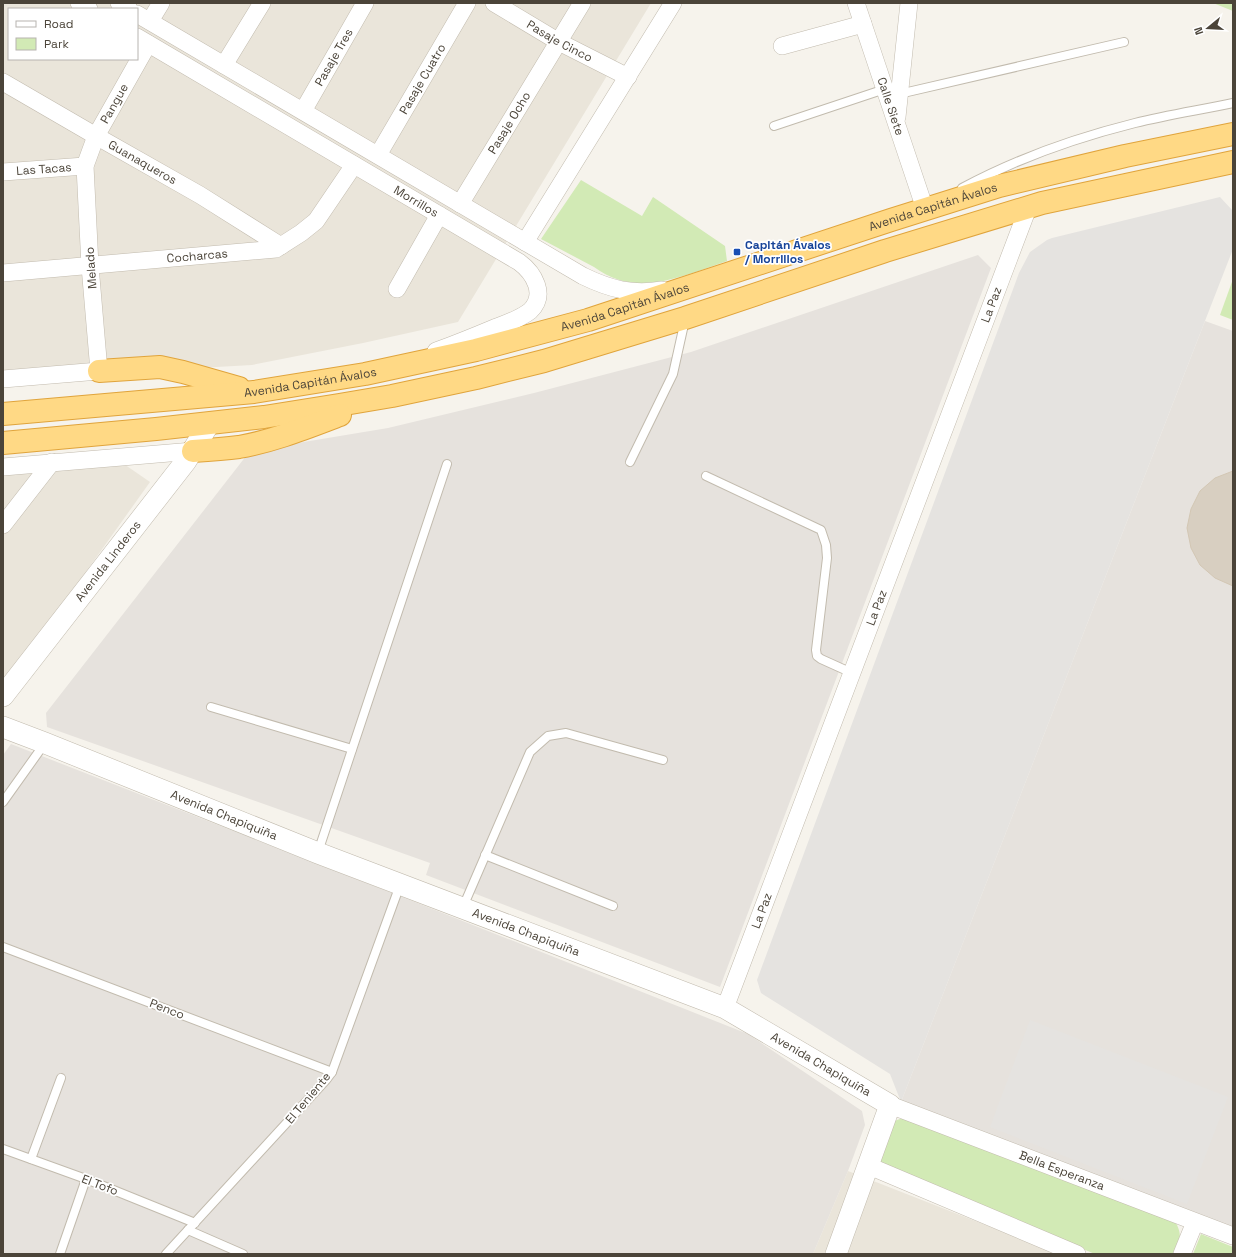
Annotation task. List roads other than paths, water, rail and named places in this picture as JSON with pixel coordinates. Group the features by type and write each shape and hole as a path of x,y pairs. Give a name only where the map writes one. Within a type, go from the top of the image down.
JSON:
{"highway":[{"name":"Avenida Capitán Ávalos","path":"3,414 254,392 395,368 512,342 588,320 992,188 1125,156 1233,134"},
{"path":"3,442 209,424 296,412 392,396 476,378 544,361 685,318 885,251 1042,203 1233,162"},
{"path":"99,371 160,367 254,392"},
{"path":"209,424 231,406 254,392"},
{"path":"193,451 221,449 260,442 302,429 392,396"}],"street":[{"path":"143,17 161,3"},
{"path":"224,65 262,3"},
{"name":"Pasaje Tres","path":"303,111 365,3"},
{"name":"Pasaje Cuatro","path":"378,155 467,3"},
{"name":"Pasaje Cinco","path":"494,3 559,42 628,77"},
{"name":"Pasaje Ocho","path":"460,204 582,3"},
{"path":"525,242 673,3"},
{"name":"Calle Siete","path":"856,3 863,24 892,92 896,124 925,209"},
{"path":"892,92 909,3"},
{"name":"Morrillos","path":"143,17 583,276 616,290 626,291 645,292 692,285"},
{"path":"782,46 863,24"},
{"name":"Morrillos","path":"142,40 525,266 532,274 536,282 538,298 530,310 521,316 395,368"},
{"name":"Pangue","path":"85,166 96,136 132,60"},
{"name":"Guanaqueros","path":"3,82 200,195 281,246"},
{"name":"Cocharcas","path":"3,273 276,249 301,233 316,221 354,165"},
{"name":"Las Tacas","path":"3,172 85,166"},
{"name":"Melado","path":"85,166 90,266 99,371"},
{"name":"La Paz","path":"725,1008 1028,208"},
{"path":"397,290 439,215"},
{"path":"3,379 99,371"},
{"name":"Avenida Linderos","path":"3,696 193,451 209,424"},
{"path":"3,467 193,451"},
{"path":"3,525 52,462"},
{"name":"Avenida Chapiquiña","path":"3,727 318,853 725,1008 890,1105"},
{"path":"836,1254 890,1105"},
{"name":"Bella Esperanza","path":"890,1105 1233,1236"},
{"path":"869,1166 1077,1254"},
{"path":"1182,1254 1195,1222"}],"lane":[{"path":"774,126 892,92 1124,42"},
{"path":"925,209 980,179 1038,153 1071,141 1136,123 1233,103"},
{"path":"630,462 673,374 685,318"},
{"path":"318,853 447,464"},
{"path":"706,476 821,530 826,545 827,558 816,650 817,656 852,673"},
{"path":"211,706 352,749"},
{"path":"463,908 530,752 548,736 566,734 663,760"},
{"path":"3,802 45,743"},
{"path":"485,855 613,906"},
{"name":"El Teniente","path":"166,1254 323,1085 332,1072 400,884"},
{"name":"Penco","path":"3,947 332,1072"},
{"path":"31,1159 61,1078"},
{"name":"El Tofo","path":"3,1149 86,1179 195,1223"},
{"path":"60,1254 86,1179"},
{"path":"188,1230 243,1254"}],"place":[{"name":"Capitán Ávalos / Morrillos","path":"737,252"}]}
